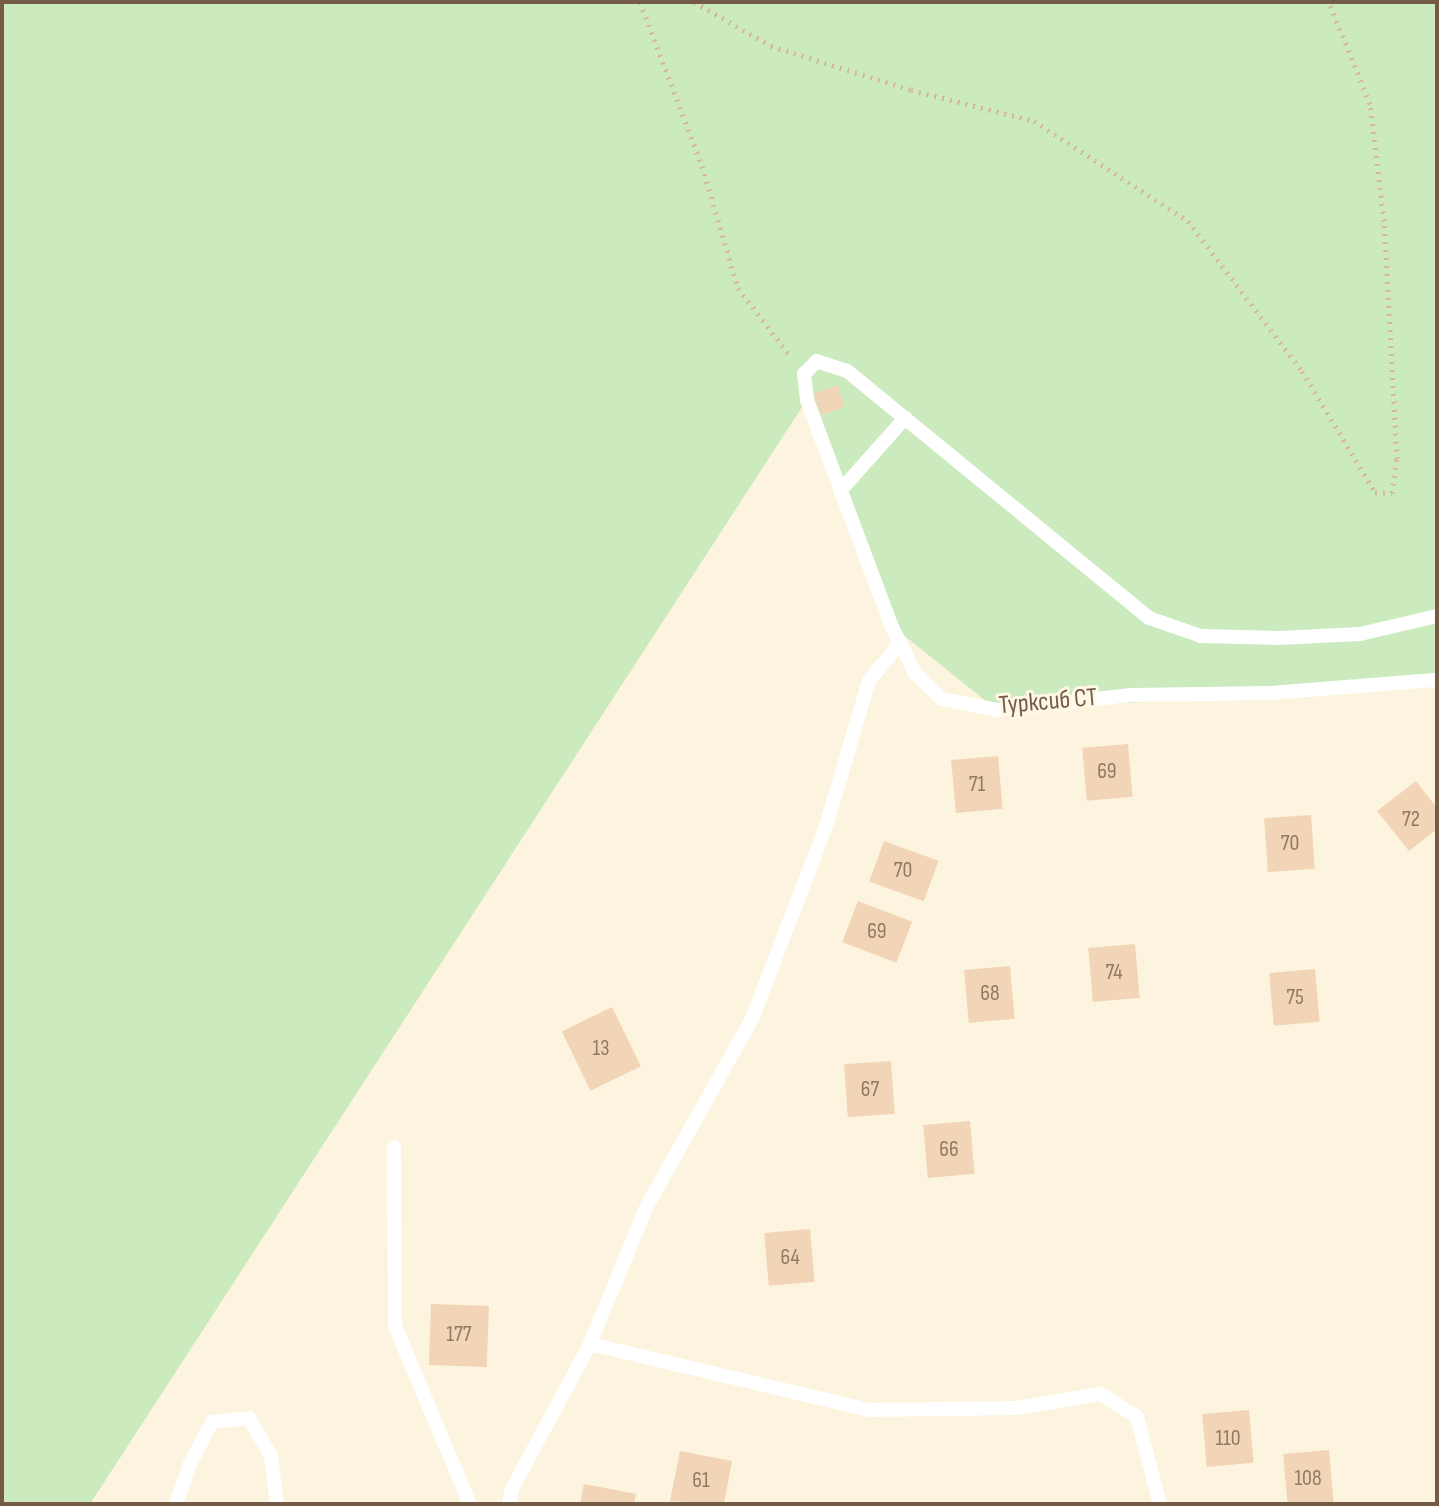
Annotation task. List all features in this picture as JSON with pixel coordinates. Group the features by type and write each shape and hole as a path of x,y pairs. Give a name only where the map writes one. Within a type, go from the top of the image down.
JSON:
{"lane":[{"path":"804,374 817,361 847,371 1149,618 1201,636 1279,638 1360,634 1437,616"},
{"name":"Турксиб СТ","path":"804,374 807,400 900,643 915,673 942,699 997,710 1131,695 1270,693 1437,680"},
{"path":"840,491 905,418"},
{"path":"497,1504 512,1489 590,1344 647,1206 752,1019 826,826 869,681 900,643"},
{"path":"394,1147 395,1326 470,1504"},
{"path":"590,1344 869,1410 1017,1408 1101,1394 1137,1417 1160,1504"},
{"path":"176,1504 190,1464 212,1422 249,1418 271,1456 277,1504"},
{"path":"509,1504 512,1489"}],"path":[{"path":"640,2 702,166 738,288 804,374"},
{"path":"694,2 771,46 911,90 1034,121 1188,221 1302,371 1375,492 1392,493 1397,459 1384,221 1370,104 1329,2"}],"green space":[{"path":"2,2 1437,2 1437,686 997,710 891,625 806,401 90,1504 2,1504"}],"building":[{"path":"837,385 845,407 821,415 814,394"},
{"path":"1128,744 1133,797 1087,801 1082,748"},
{"path":"998,756 1003,809 956,813 951,760"},
{"path":"1416,781 1437,808 1437,829 1409,851 1377,811"},
{"path":"1311,815 1315,869 1268,872 1264,818"},
{"path":"884,841 939,861 924,901 869,881"},
{"path":"858,901 912,922 896,963 842,942"},
{"path":"1135,944 1140,998 1093,1002 1088,948"},
{"path":"1010,966 1015,1019 969,1023 964,970"},
{"path":"1315,969 1320,1022 1274,1026 1269,973"},
{"path":"612,1007 641,1066 591,1091 562,1032"},
{"path":"891,1061 895,1114 848,1117 844,1064"},
{"path":"970,1121 975,1174 928,1178 923,1125"},
{"path":"810,1229 815,1282 769,1286 764,1233"},
{"path":"431,1304 489,1306 487,1367 429,1365"},
{"path":"1249,1410 1254,1463 1207,1467 1202,1414"},
{"path":"1329,1450 1334,1504 1288,1504 1283,1454"},
{"path":"680,1451 732,1461 724,1504 670,1501"},
{"path":"584,1484 636,1494 634,1504 580,1504"}]}
